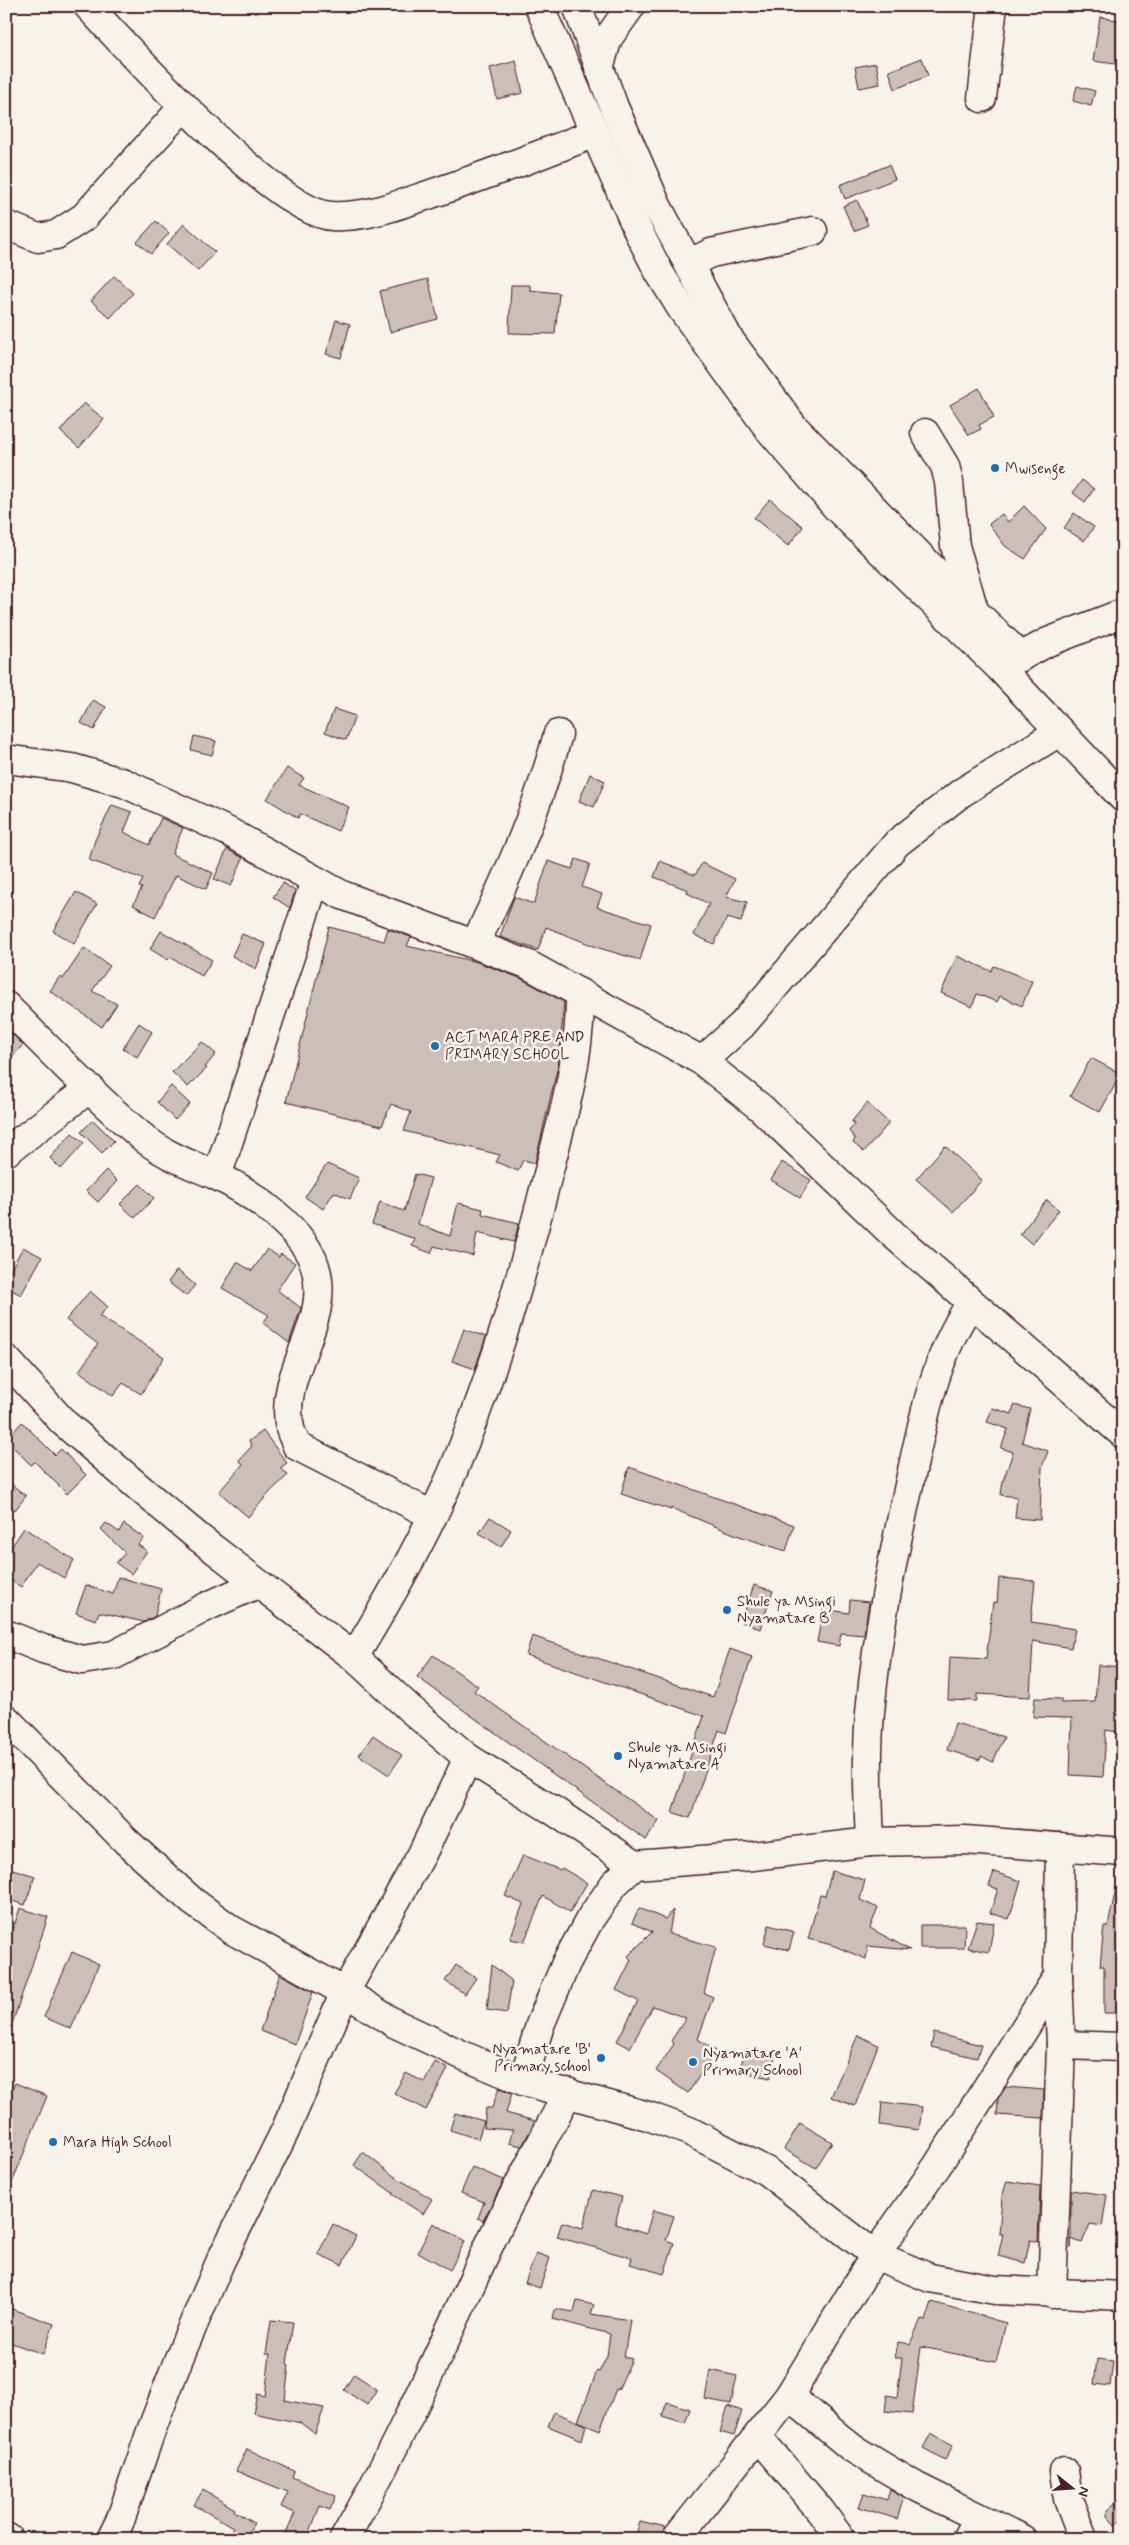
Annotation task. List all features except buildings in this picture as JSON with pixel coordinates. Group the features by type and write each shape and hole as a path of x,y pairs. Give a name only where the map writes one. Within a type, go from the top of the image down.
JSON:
{"street":[{"path":"88,6 184,106 248,165 282,192 309,210 332,216 392,207 479,179 595,133"},
{"path":"540,6 639,233 659,272 681,308 768,428 837,508 1010,662"},
{"path":"577,6 614,107 657,206 729,339 793,426 976,613 1059,732 1123,798"},
{"path":"599,68 608,38 631,6"},
{"path":"982,98 993,6"},
{"path":"6,225 38,238 56,235 84,217 184,106"},
{"path":"691,269 700,258 711,253 813,232"},
{"path":"925,433 945,466 952,499 950,511 955,546 976,613"},
{"path":"1010,662 1048,642 1123,613"},
{"path":"702,1061 742,1025 796,964 868,875 897,843 961,793 1059,732"},
{"path":"474,944 509,875 529,825 558,734"},
{"path":"6,759 72,768 124,783 229,832 342,895 527,964 702,1061 761,1108 894,1235 1123,1434"},
{"path":"217,1176 316,881"},
{"path":"354,1657 392,1595 432,1515 462,1450 491,1369 528,1249 573,1074 581,1023 580,992"},
{"path":"6,1006 141,1136 168,1156 217,1176 248,1194 280,1219 306,1245 315,1266 320,1288 316,1314 292,1383 289,1410 290,1428 297,1446 432,1515"},
{"path":"6,1152 90,1088"},
{"path":"870,1842 867,1787 871,1703 884,1609 929,1397 958,1322 971,1303"},
{"path":"6,1359 63,1422 198,1537 354,1657 409,1708 468,1758 554,1810 636,1865"},
{"path":"6,1634 43,1649 82,1660 114,1655 208,1606 258,1584"},
{"path":"6,1719 133,1848 192,1901 232,1930 345,1992 394,2023 462,2056 523,2081 568,2092 681,2128 732,2151 766,2170 875,2255 930,2278 995,2290 1123,2296"},
{"path":"111,2539 120,2521 151,2431 202,2305 247,2206 285,2131 345,1992 422,1854 468,1758"},
{"path":"523,2081 540,2025 566,1963 590,1919 615,1883 636,1865 753,1856 870,1842 965,1840 1123,1852"},
{"path":"1052,2294 1061,2045 1058,1976 1060,1847"},
{"path":"685,2535 789,2396 875,2255 952,2142 1058,1976"},
{"path":"1061,2045 1123,2047"},
{"path":"344,2539 383,2471 440,2355 502,2219 568,2092"},
{"path":"789,2396 852,2448 917,2487 972,2528 1022,2539"},
{"path":"758,2437 820,2510 841,2539"},
{"path":"1064,2471 1068,2499 1083,2539"}],"place":[{"name":"Mwisenge","path":"995,468"},
{"name":"ACT MARA PRE AND PRIMARY SCHOOL","path":"435,1046"},
{"name":"Shule ya Msingi Nyamatare B","path":"727,1610"},
{"name":"Shule ya Msingi Nyamatare A","path":"618,1756"},
{"name":"Nyamatare 'B' Primary school","path":"601,2058"},
{"name":"Nyamatare 'A' Primary School","path":"693,2062"},
{"name":"Mara High School","path":"53,2142"}]}
